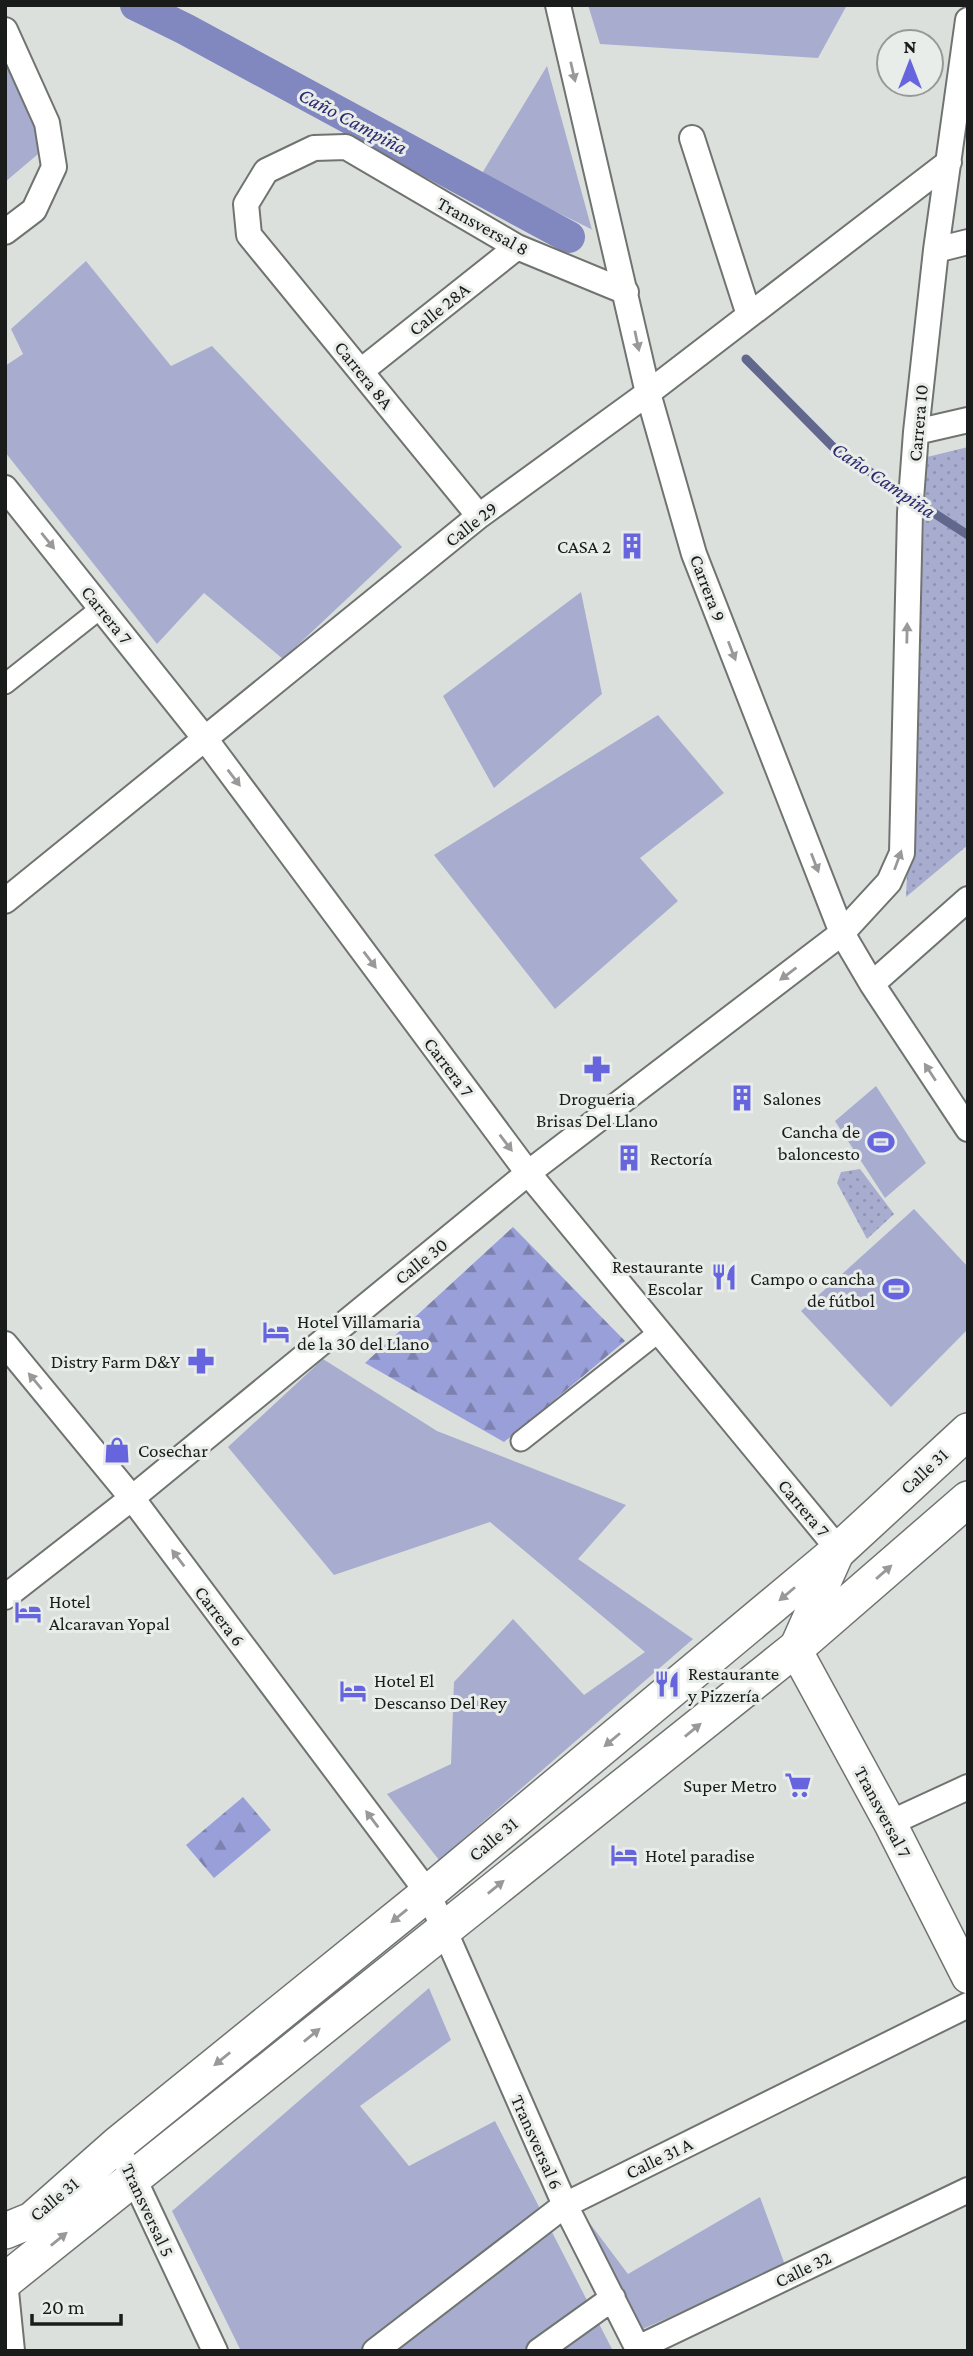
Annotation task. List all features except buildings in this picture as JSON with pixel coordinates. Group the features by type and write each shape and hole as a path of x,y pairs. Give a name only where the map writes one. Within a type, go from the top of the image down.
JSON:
{"main road":[{"name":"Calle 31","path":"5,2231 32,2220 118,2144 428,1893 839,1550 968,1431"},
{"name":"Calle 31","path":"5,2281 795,1649 968,1499"}],"street":[{"name":"Carrera 9","path":"558,5 648,393 694,554 842,933 872,984 968,1129"},
{"name":"Carrera 10","path":"842,933 889,882 902,853 910,513 916,432 936,250 964,85 968,20"},
{"path":"5,30 47,123 54,167 34,210 5,232"},
{"path":"692,138 750,315"},
{"name":"Transversal 8","path":"346,147 517,247 626,292"},
{"name":"Carrera 8A","path":"346,147 314,148 266,170 246,204 248,235 479,516"},
{"name":"Calle 29","path":"5,901 479,516 648,393 949,162"},
{"path":"936,250 968,242"},
{"name":"Calle 28A","path":"361,371 517,247"},
{"path":"916,432 968,420"},
{"name":"Carrera 7","path":"5,488 206,740 528,1173 839,1550 795,1649"},
{"path":"5,684 101,608"},
{"path":"872,984 968,899"},
{"name":"Calle 30","path":"5,1597 132,1498 528,1173 842,933"},
{"path":"521,1441 659,1332"},
{"name":"Carrera 6","path":"5,1344 132,1498 428,1893 443,1930"},
{"name":"Transversal 7","path":"795,1649 890,1823 968,1977"},
{"path":"890,1823 968,1787"},
{"name":"Transversal 6","path":"443,1930 565,2205 638,2349"},
{"name":"Calle 31 A","path":"376,2351 565,2205 968,2005"},
{"name":"Transversal 5","path":"118,2144 215,2351"},
{"name":"Calle 32","path":"638,2349 968,2190"},
{"path":"5,2281 12,2351"},
{"path":"539,2351 613,2298"}],"shaded area":[{"path":"588,5 847,5 818,58 600,44"},
{"path":"5,59 44,149 5,182"},
{"path":"547,66 592,229 481,175"},
{"path":"86,261 171,366 212,346 402,547 283,659 204,593 157,644 5,452 5,366 23,354 11,329"},
{"path":"968,447 968,845 906,897 927,457"},
{"path":"581,592 602,694 494,788 443,696"},
{"path":"658,715 724,793 640,858 678,901 555,1009 434,855"},
{"name":"Cancha de baloncesto","path":"876,1086 926,1163 885,1198 835,1121"},
{"path":"860,1169 894,1214 867,1239 837,1183 841,1172"},
{"name":"Campo o cancha de fútbol","path":"914,1209 968,1267 968,1329 891,1407 801,1311"},
{"path":"323,1359 437,1431 626,1505 578,1559 693,1639 439,1860 387,1794 451,1764 454,1682 513,1619 584,1695 645,1652 490,1522 334,1575 228,1447"},
{"path":"429,1988 451,2040 360,2106 409,2166 495,2121 613,2351 241,2351 172,2211"},
{"path":"760,2197 785,2265 643,2329 579,2209 628,2274"}],"green space":[{"path":"513,1227 625,1341 504,1442 365,1363"},
{"path":"243,1797 271,1830 214,1878 186,1845"}],"waterway":[{"name":"Caño Campiña","path":"136,5 569,237"},
{"name":"Caño Campiña","path":"746,359 836,450 968,535"}],"place":[{"name":"CASA 2","path":"632,546"},
{"name":"Drogueria Brisas Del Llano","path":"597,1069"},
{"name":"Salones","path":"742,1098"},
{"name":"Cancha de baloncesto","path":"881,1142"},
{"name":"Rectoría","path":"629,1158"},
{"name":"Restaurante Escolar","path":"724,1277"},
{"name":"Campo o cancha de fútbol","path":"896,1289"},
{"name":"Hotel Villamaria de la 30 del Llano","path":"276,1332"},
{"name":"Distry Farm D&Y","path":"201,1361"},
{"name":"Cosechar","path":"117,1450"},
{"name":"Hotel Alcaravan Yopal","path":"28,1612"},
{"name":"Restaurante y Pizzería","path":"667,1684"},
{"name":"Hotel El Descanso Del Rey","path":"353,1691"},
{"name":"Super Metro","path":"798,1785"},
{"name":"Hotel paradise","path":"624,1855"}]}
